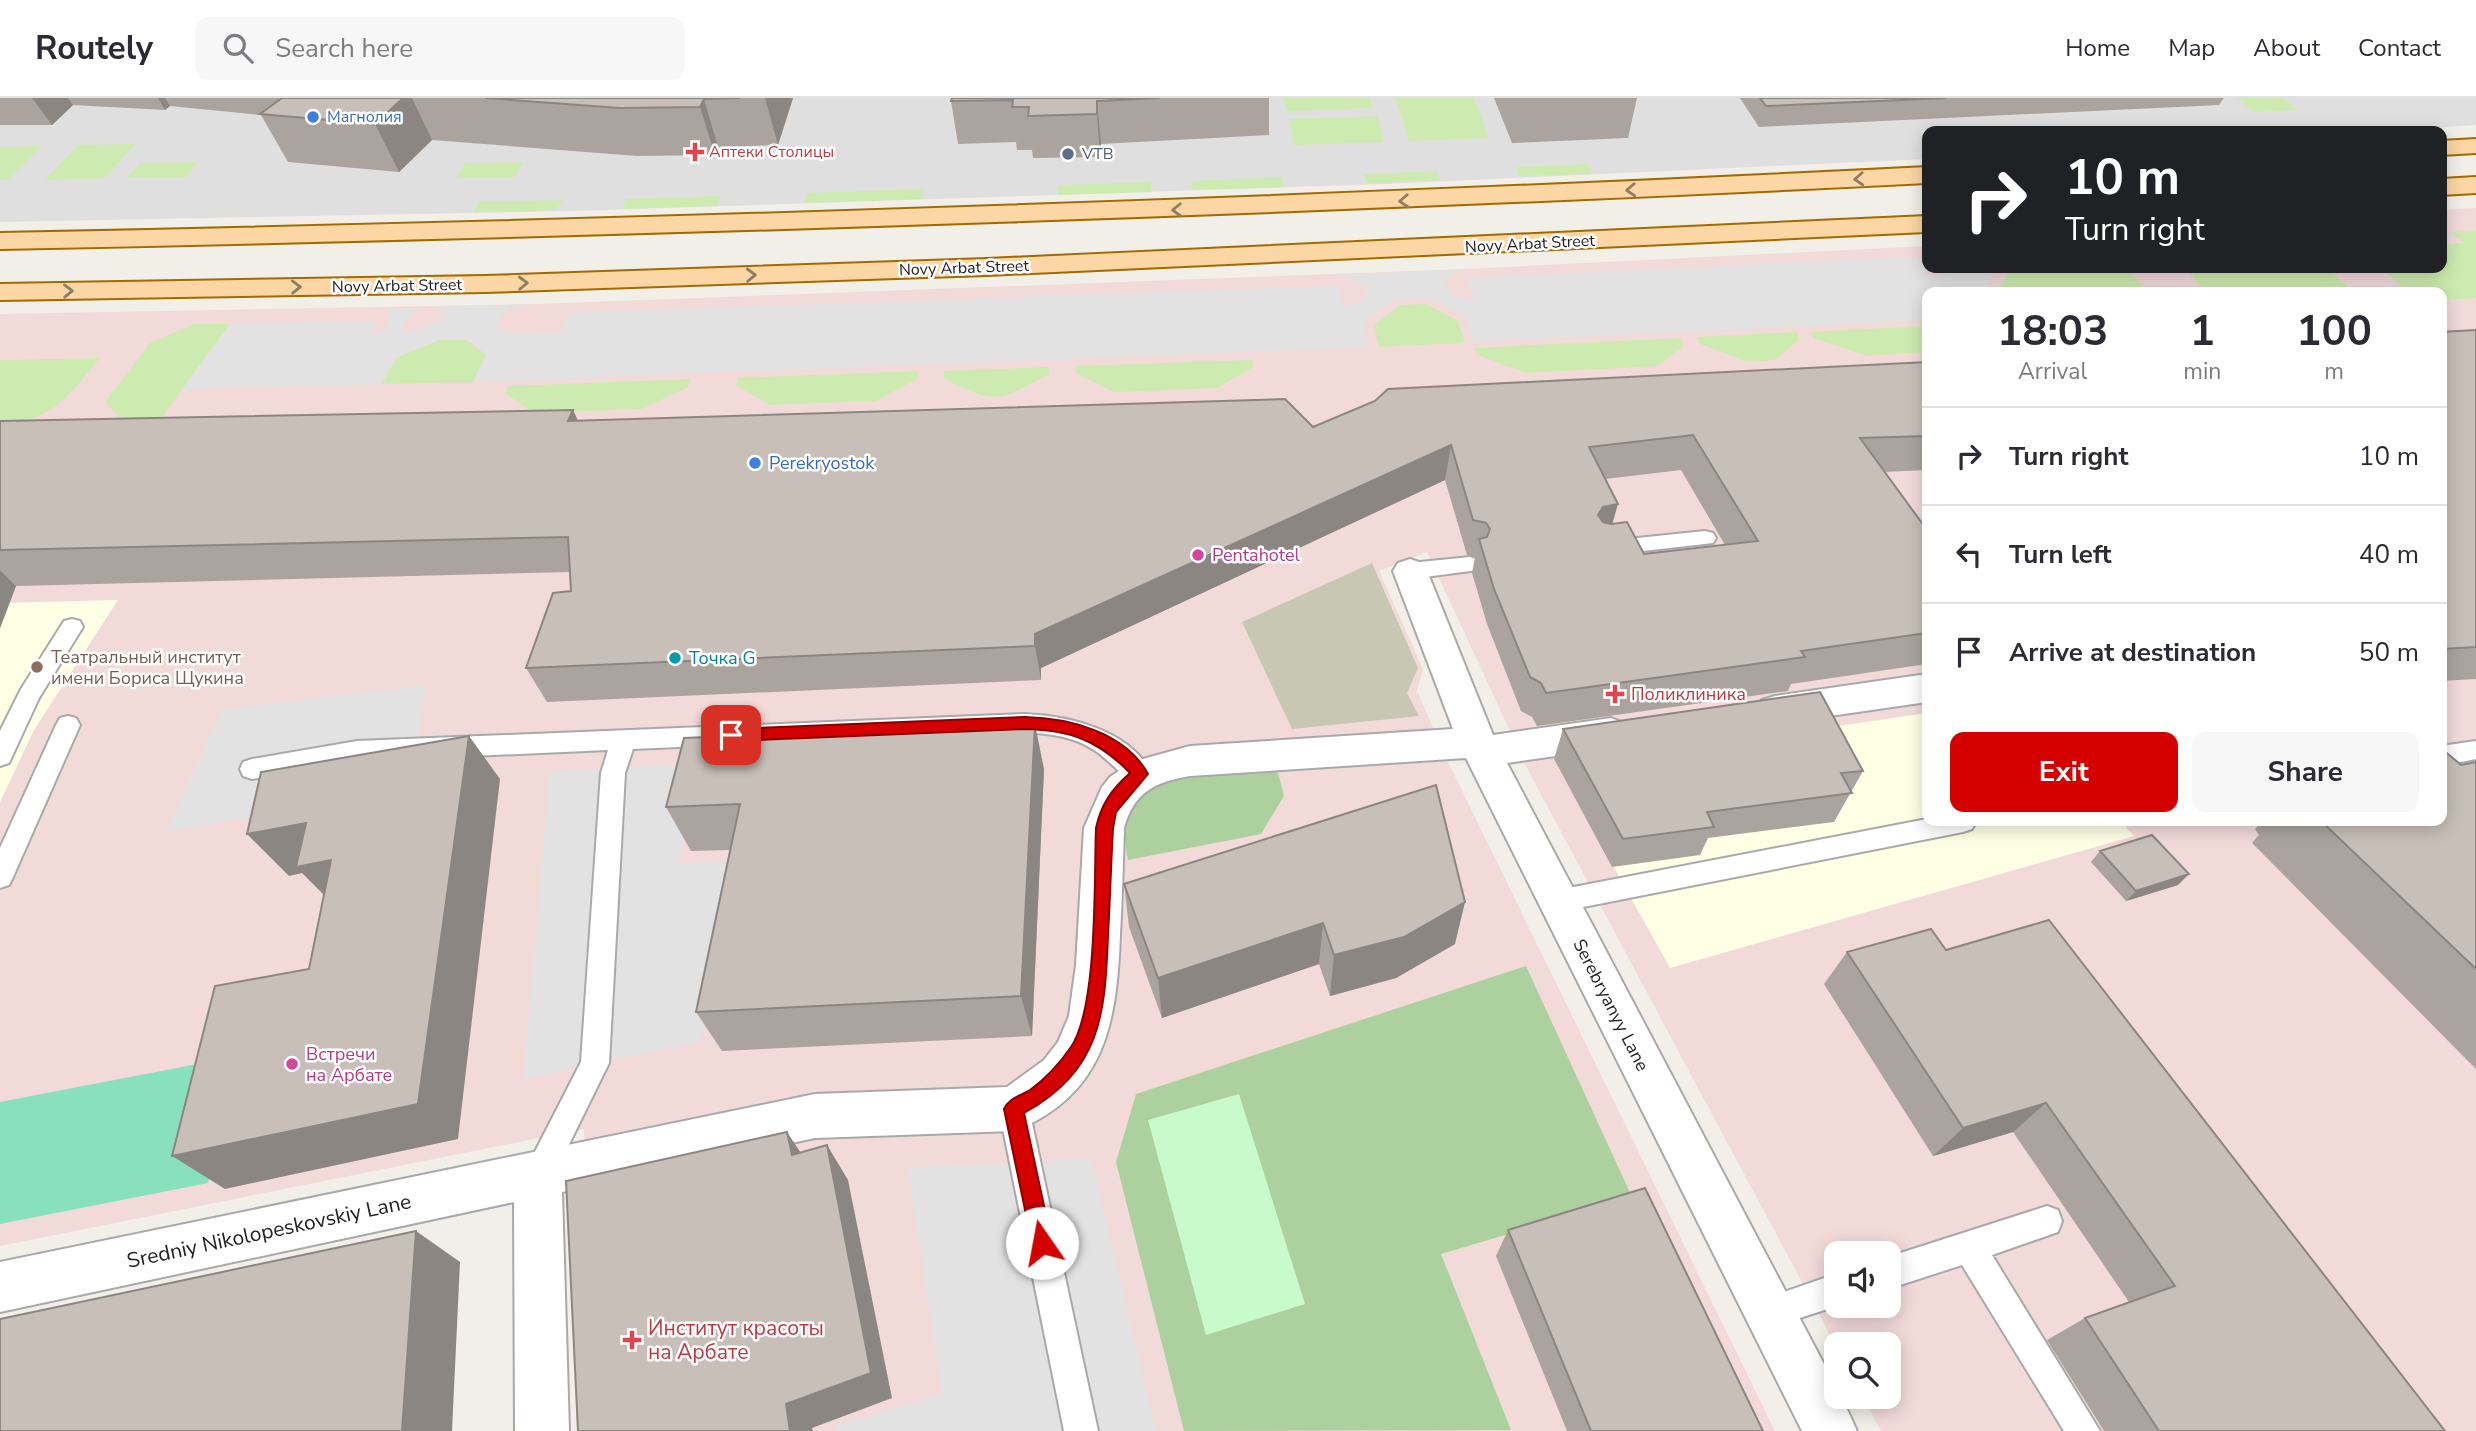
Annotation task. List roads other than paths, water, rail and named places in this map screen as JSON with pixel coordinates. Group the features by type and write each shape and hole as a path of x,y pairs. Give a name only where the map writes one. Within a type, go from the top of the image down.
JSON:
{"main road":[{"path":"2447,148 2476,146"},
{"path":"0,241 541,231 991,217 1428,200 1922,175"},
{"path":"2447,187 2476,185"},
{"name":"Novy Arbat Street","path":"0,292 472,285 959,268 1720,236 1922,224"}],"street":[{"name":"Serebryanyy Lane","path":"1410,571 1479,747 1830,1431"},
{"path":"1738,715 1922,689"},
{"path":"1014,1109 1036,1097 1060,1075 1078,1052 1090,1028 1113,895 1104,828 1108,810 1121,791 1140,774 1164,765 1190,761 1479,747 1643,729"},
{"name":"Sredniy Nikolopeskovskiy Lane","path":"0,1287 815,1116 1014,1109"},
{"path":"538,1175 542,1431"}],"lane":[{"path":"1602,549 1705,538"},
{"path":"1410,571 1470,565"},
{"path":"0,755 29,695 72,627"},
{"path":"252,769 357,751 1025,723 1058,724 1092,736 1118,750 1140,774"},
{"path":"0,877 68,725"},
{"path":"538,1175 595,1063 613,773 624,739"},
{"path":"2447,755 2476,750"},
{"path":"1558,901 1942,826"},
{"path":"1014,1109 1081,1431"},
{"path":"1901,1269 2047,1221"},
{"path":"1969,1247 2084,1431"},
{"path":"1769,1312 1824,1294"}],"place":[{"name":"Магнолия","path":"313,117"},
{"name":"Аптеки Столицы","path":"695,152"},
{"name":"VTB","path":"1068,154"},
{"name":"Perekryostok","path":"755,463"},
{"name":"Pentahotel","path":"1198,555"},
{"name":"Точка G","path":"675,658"},
{"name":"Театральный институт имени Бориса Щукина","path":"37,667"},
{"name":"Поликлиника","path":"1615,694"},
{"name":"Встречи на Арбате","path":"292,1064"},
{"name":"Институт красоты на Арбате","path":"632,1340"}]}
